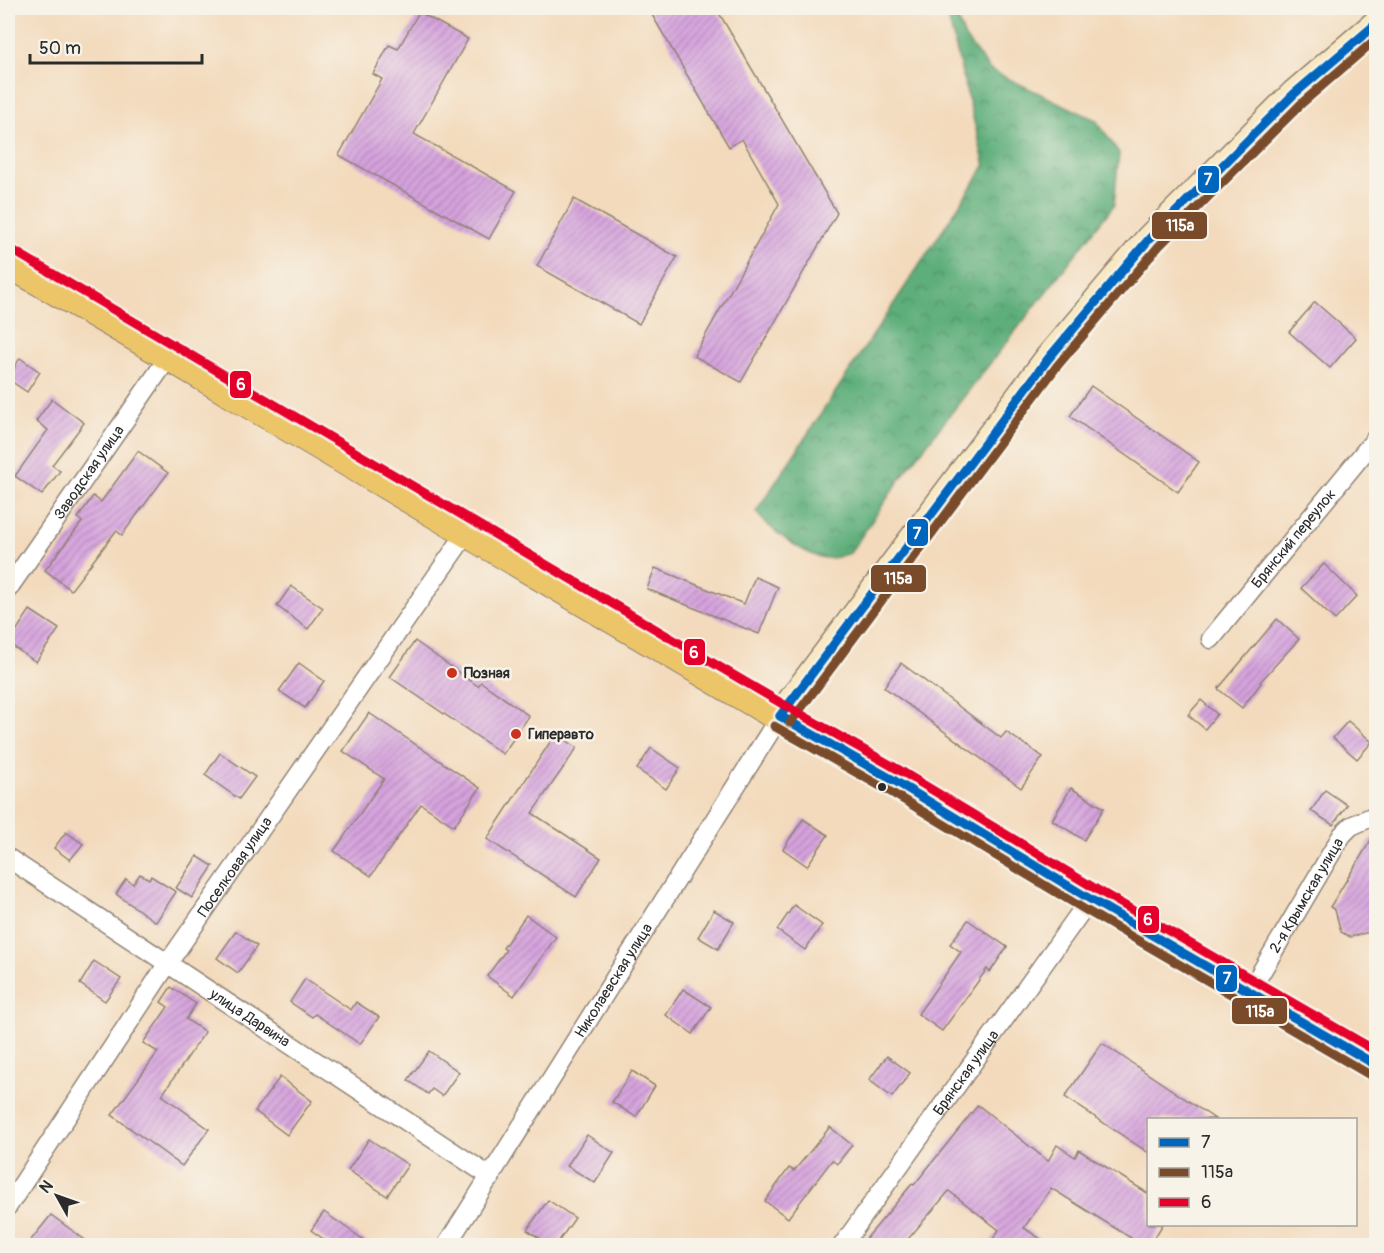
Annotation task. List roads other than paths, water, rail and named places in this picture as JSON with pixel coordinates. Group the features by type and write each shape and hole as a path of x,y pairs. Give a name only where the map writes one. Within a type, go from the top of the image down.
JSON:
{"highway":[{"path":"8,261 780,716 895,781 1090,899 1377,1065"}],"main road":[{"path":"780,716 1048,359 1150,238 1294,94 1377,24"}],"street":[{"name":"Заводская улица","path":"8,589 170,355"},
{"name":"Брянский переулок","path":"1211,639 1377,438"},
{"name":"Поселковая улица","path":"8,1206 168,963 467,532"},
{"name":"Николаевская улица","path":"446,1245 780,716"},
{"name":"2-я Крымская улица","path":"1250,991 1342,835 1351,826 1377,815"},
{"name":"улица Дарвина","path":"8,858 491,1177"},
{"name":"Брянская улица","path":"842,1245 1090,899"}],"place":[{"name":"Позная","path":"452,673"},
{"name":"Гиперавто","path":"516,734"}]}
